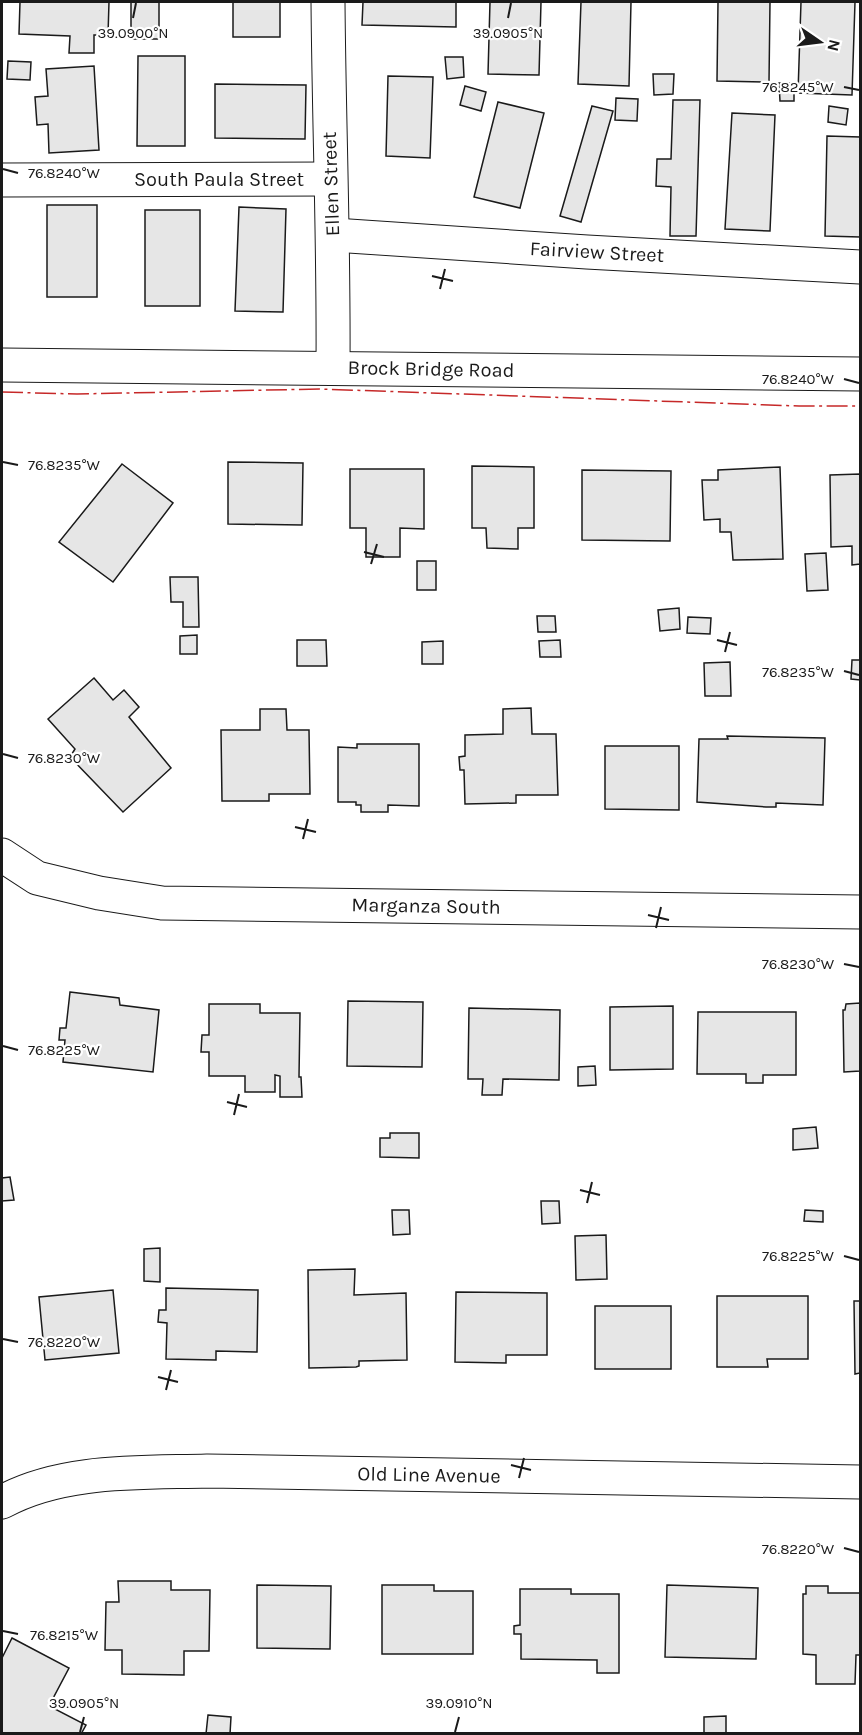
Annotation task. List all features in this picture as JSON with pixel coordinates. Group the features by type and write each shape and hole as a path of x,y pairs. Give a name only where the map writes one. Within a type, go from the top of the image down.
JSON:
{"street":[{"name":"Ellen Street","path":"328,2 329,179 334,235 333,367"},
{"name":"South Paula Street","path":"2,180 329,179"},
{"name":"Fairview Street","path":"334,235 861,267"},
{"name":"Brock Bridge Road","path":"2,366 333,367 861,374"},
{"name":"Marganza South","path":"2,855 37,878 99,893 162,903 861,912"},
{"name":"Old Line Avenue","path":"2,1502 22,1491 103,1474 207,1471 861,1482"}],"building":[{"path":"20,2 109,2 108,35 94,35 94,53 69,53 70,36 19,34"},
{"path":"131,2 159,2 159,39 131,39"},
{"path":"233,2 280,2 280,37 233,37"},
{"path":"363,2 456,2 456,27 362,25"},
{"path":"490,2 541,2 539,75 488,74"},
{"path":"581,2 631,2 629,86 578,84"},
{"path":"718,2 770,2 769,82 717,81"},
{"path":"801,2 855,2 852,95 798,93"},
{"path":"138,56 185,56 185,146 137,146"},
{"path":"445,57 463,57 464,77 447,79"},
{"path":"8,61 31,62 30,80 7,79"},
{"path":"94,66 99,150 49,153 48,124 37,125 35,97 48,96 46,69"},
{"path":"653,74 674,74 673,94 654,95"},
{"path":"388,76 433,77 430,158 386,156"},
{"path":"779,83 794,83 794,101 780,101"},
{"path":"215,84 306,85 305,139 215,138"},
{"path":"465,86 486,92 481,111 460,105"},
{"path":"616,98 638,99 637,121 615,120"},
{"path":"673,100 700,100 696,236 670,236 671,187 656,186 657,159 671,159"},
{"path":"498,102 544,113 520,208 474,197"},
{"path":"592,106 613,111 581,222 560,216"},
{"path":"829,106 848,109 846,125 828,122"},
{"path":"732,113 775,115 770,231 725,229"},
{"path":"827,136 860,137 860,237 825,236"},
{"path":"47,205 97,205 97,297 47,297"},
{"path":"239,207 286,209 283,312 235,311"},
{"path":"145,210 200,210 200,306 145,306"},
{"path":"228,462 303,463 302,525 228,524"},
{"path":"122,464 173,503 113,582 59,542"},
{"path":"472,466 534,467 534,528 518,528 518,549 487,548 486,528 472,528"},
{"path":"780,467 783,559 733,560 731,532 720,532 720,519 704,520 702,480 718,480 718,470"},
{"path":"350,469 424,469 424,529 400,528 400,557 366,557 366,528 350,528"},
{"path":"582,470 671,471 670,541 582,540"},
{"path":"860,474 860,564 852,565 852,546 831,547 830,475"},
{"path":"826,553 828,590 807,591 805,554"},
{"path":"417,561 436,561 436,590 417,590"},
{"path":"170,577 198,577 199,627 183,627 183,602 171,602"},
{"path":"679,608 680,629 660,631 658,610"},
{"path":"537,616 555,616 556,632 538,632"},
{"path":"688,617 711,618 710,634 687,633"},
{"path":"197,635 197,654 180,654 180,636"},
{"path":"297,640 326,640 327,666 297,666"},
{"path":"560,640 561,657 540,657 539,641"},
{"path":"443,641 443,664 422,664 422,642"},
{"path":"852,660 860,660 860,680 851,679"},
{"path":"730,662 731,696 705,696 704,663"},
{"path":"94,678 113,700 124,690 139,707 129,717 171,768 123,812 70,757 75,749 48,719"},
{"path":"531,708 532,734 556,734 558,795 516,795 516,803 465,804 464,770 460,770 459,757 465,756 465,735 503,734 503,709"},
{"path":"260,709 286,709 287,730 309,730 310,794 269,794 269,801 222,801 221,730 260,730"},
{"path":"727,736 825,738 823,805 776,803 776,807 766,807 697,802 699,739 728,739"},
{"path":"357,744 419,744 419,806 388,805 388,812 361,812 361,805 356,805 356,802 338,802 338,747 357,748"},
{"path":"605,746 679,746 679,810 605,809"},
{"path":"70,992 119,998 120,1005 159,1010 153,1072 63,1062 65,1040 59,1040 60,1028 66,1028"},
{"path":"348,1001 423,1002 422,1067 347,1066"},
{"path":"860,1003 860,1071 844,1072 843,1010 846,1004"},
{"path":"209,1004 260,1004 260,1013 300,1013 299,1077 301,1077 302,1097 280,1097 280,1076 275,1075 275,1092 245,1092 245,1076 209,1076 209,1052 201,1052 202,1035 209,1035"},
{"path":"673,1006 673,1069 610,1070 610,1007"},
{"path":"469,1008 560,1010 559,1080 503,1079 502,1095 482,1095 483,1079 468,1079"},
{"path":"698,1012 796,1012 796,1075 763,1075 763,1083 746,1083 746,1074 697,1074"},
{"path":"595,1066 596,1085 578,1086 578,1067"},
{"path":"816,1127 818,1148 793,1150 793,1129"},
{"path":"390,1133 419,1133 419,1158 380,1157 380,1138 390,1138"},
{"path":"10,1177 14,1200 2,1201 2,1178"},
{"path":"541,1201 559,1201 560,1223 542,1224"},
{"path":"392,1210 409,1210 410,1234 393,1235"},
{"path":"805,1210 823,1211 823,1222 804,1221"},
{"path":"606,1235 607,1279 576,1280 575,1236"},
{"path":"160,1248 160,1282 144,1281 144,1249"},
{"path":"355,1269 354,1295 406,1293 407,1360 359,1361 359,1366 356,1367 309,1368 308,1270"},
{"path":"166,1288 258,1290 257,1352 216,1351 216,1360 166,1359 167,1323 158,1322 159,1310 166,1310"},
{"path":"113,1290 119,1353 45,1360 39,1297"},
{"path":"456,1292 547,1293 547,1355 506,1355 506,1363 455,1362"},
{"path":"717,1296 808,1296 808,1359 767,1359 768,1367 717,1367"},
{"path":"854,1301 860,1301 860,1373 855,1374"},
{"path":"595,1306 671,1306 671,1369 595,1369"},
{"path":"118,1581 171,1581 171,1590 210,1590 209,1651 184,1651 184,1675 122,1674 122,1650 105,1650 106,1602 119,1602"},
{"path":"257,1585 331,1586 330,1649 257,1648"},
{"path":"382,1585 434,1585 434,1591 473,1591 473,1654 382,1654"},
{"path":"667,1585 758,1588 756,1659 665,1657"},
{"path":"806,1586 828,1586 828,1593 860,1593 860,1655 856,1655 855,1684 816,1684 816,1655 803,1654 803,1594 806,1594"},
{"path":"520,1589 571,1589 571,1594 619,1594 619,1673 597,1673 597,1660 521,1659 521,1634 514,1634 514,1626 520,1625"},
{"path":"12,1638 69,1668 49,1706 86,1725 81,1734 2,1734 2,1658"},
{"path":"208,1715 231,1717 230,1734 206,1734"},
{"path":"726,1716 726,1734 704,1734 704,1717"}],"power":[{"path":"2,392 77,394 320,389 799,406 860,406"}]}
